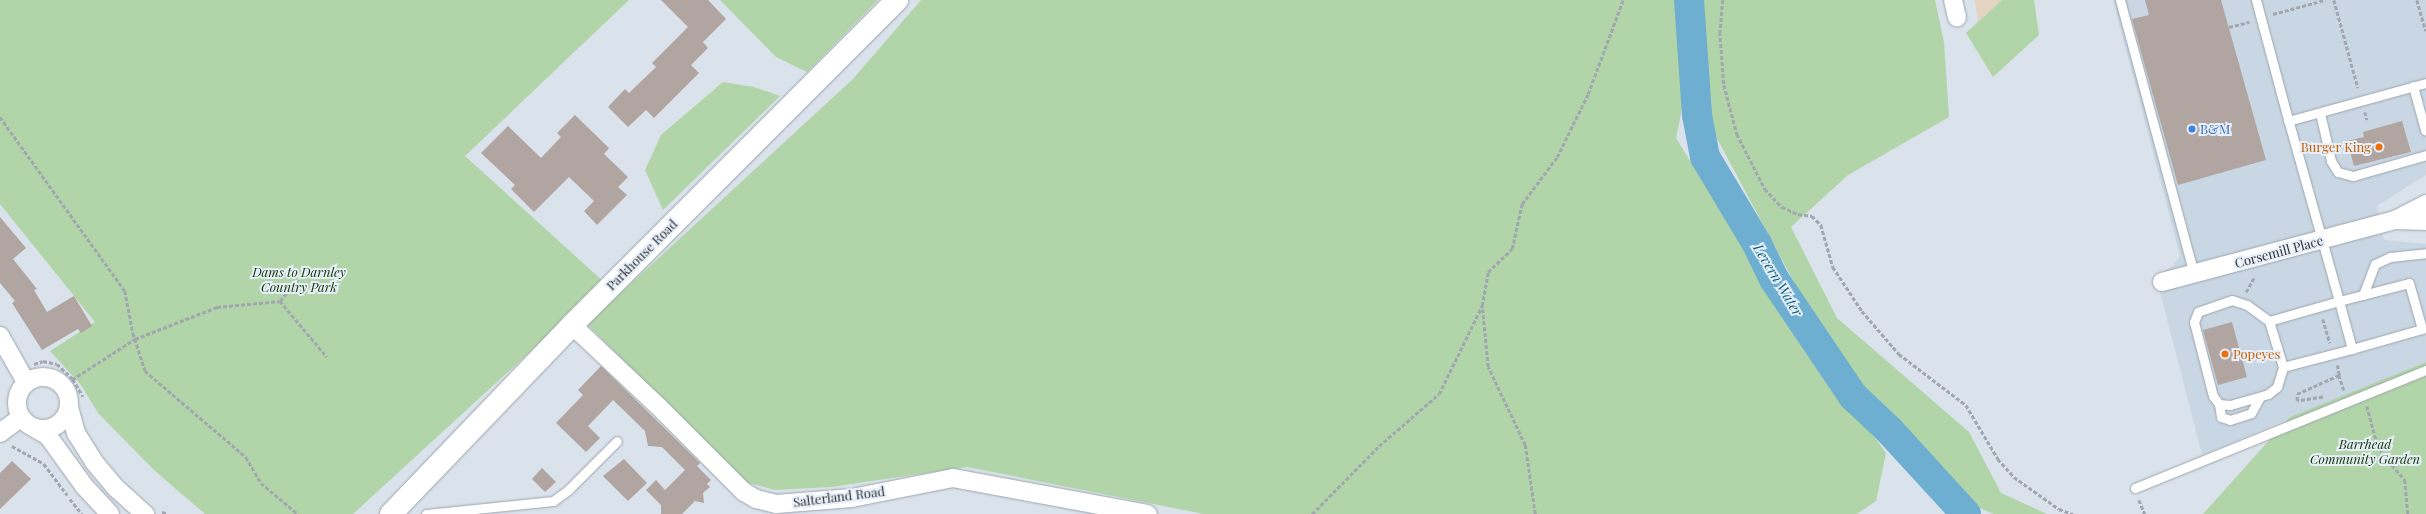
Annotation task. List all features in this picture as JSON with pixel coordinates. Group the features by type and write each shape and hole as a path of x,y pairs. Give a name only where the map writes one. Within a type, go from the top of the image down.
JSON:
{"main road":[{"name":"Parkhouse Road","path":"391,514 572,325 897,0"}],"street":[{"path":"1953,0 1957,18"},
{"name":"Corsemill Place","path":"2162,282 2396,220 2426,204"},
{"name":"Corsemill Place","path":"2396,220 2426,222"},
{"name":"Salterland Road","path":"572,325 664,411 744,492 756,499 776,504 852,498 953,478 1148,514"},
{"path":"0,336 26,382"},
{"path":"110,514 77,477 48,436 20,418 16,405 17,397 26,382 43,377 52,378 62,386 69,398 69,408 76,433 94,462 117,489 146,514"},
{"path":"36,429 53,428 60,423 69,408"},
{"path":"3,439 20,418"}],"lane":[{"path":"2120,0 2194,274"},
{"path":"2256,0 2288,121 2352,349"},
{"path":"2288,121 2426,83"},
{"path":"2413,86 2425,130"},
{"path":"2320,112 2331,161 2338,172 2353,176 2426,156"},
{"path":"2363,294 2375,264 2390,257 2426,253"},
{"path":"2269,321 2363,294 2409,283 2424,328 2283,367"},
{"path":"2219,404 2230,405 2268,394 2277,386 2283,367 2269,321 2247,305 2232,300 2198,312 2194,322 2212,396 2219,404 2222,417 2230,420 2251,413 2260,397"},
{"path":"2135,488 2426,370"},
{"path":"426,514 553,501 568,490 617,441"}],"path":[{"path":"1535,514 1525,445 1488,367 1482,306 1488,272 1512,249 1522,204 1557,157 1584,101 1623,0"},
{"path":"1723,0 1720,32 1724,85 1737,134 1765,190 1782,207 1798,214 1812,216 1821,225 1833,267 1862,311 1899,354 1966,405 1998,459 2014,477 2059,509 2072,514"},
{"path":"2229,27 2325,0"},
{"path":"2334,0 2367,120"},
{"path":"2417,0 2426,31"},
{"path":"0,117 125,291 135,339 145,371 246,457 261,483 298,514"},
{"path":"62,386 135,339 217,307 280,301 301,276"},
{"path":"280,301 327,357"},
{"path":"1312,514 1379,446 1439,394 1482,306"},
{"path":"2339,375 2346,394"},
{"path":"2364,394 2377,442 2384,456 2404,480 2408,514"},
{"path":"3,439 44,464 82,514"}],"shaded area":[{"path":"1975,0 2002,0 1978,22"},
{"path":"2113,0 2426,0 2426,175 2377,206 2384,240 2426,244 2426,362 2202,455 2156,276 2174,265 2180,256"}],"green space":[{"name":"Dams to Darnley Country Park","path":"0,0 629,0 465,156 605,283 353,514 205,514 155,471 98,413 81,385 50,351 95,322 0,204"},
{"path":"720,0 878,0 807,72 776,57"},
{"path":"921,0 1677,0 1686,89 1676,138 1704,184 1757,262 1789,319 1886,453 1876,501 1857,514 1204,514 967,467 831,487 775,490 745,482 587,324 853,79"},
{"path":"1701,0 1935,0 1944,42 1949,117 1848,175 1791,227 1837,318 1969,432 2001,493 2047,514 1994,514 1979,508 1870,398 1810,312 1713,131"},
{"path":"2002,0 2034,0 2039,35 1993,77 1966,33"},
{"path":"723,82 754,87 780,96 663,210 645,170 661,135"},
{"name":"Barrhead Community Garden","path":"2426,362 2426,514 2203,514 2290,417"}],"building":[{"path":"661,0 708,0 726,19 703,42 708,48 691,65 699,73 654,118 646,110 628,127 608,107 625,89 629,93 656,67 652,63 688,27"},
{"path":"2145,0 2221,0 2266,160 2178,185 2132,19 2149,15"},
{"path":"575,115 609,148 604,154 628,177 618,187 627,195 597,225 584,211 594,201 569,177 534,212 511,189 515,185 481,153 508,126 541,158 561,137 557,133"},
{"name":"Burger King","path":"2402,121 2411,152 2354,166 2347,141 2364,137 2363,132"},
{"path":"0,217 26,248 13,259 37,289 34,290 47,312 74,296 92,326 81,333 78,329 42,350 12,303 15,301 0,283"},
{"name":"Popeyes","path":"2232,322 2247,377 2218,385 2203,330"},
{"path":"601,366 700,463 697,466 711,480 707,484 710,487 703,493 704,503 695,501 682,514 661,514 661,505 646,490 656,480 665,490 685,470 662,447 648,446 645,431 613,400 588,426 600,438 586,452 556,423 583,395 578,390"},
{"path":"624,459 647,483 628,501 603,476"},
{"path":"12,461 31,479 0,509 0,473"},
{"path":"542,468 556,482 545,492 532,479"}],"waterway":[{"name":"Levern Water","path":"1689,0 1697,115 1705,157 1757,244 1774,279 1853,396 1889,430 1966,514"}],"place":[{"name":"B&M","path":"2192,129"},
{"name":"Burger King","path":"2379,147"},
{"name":"Popeyes","path":"2225,354"}]}
